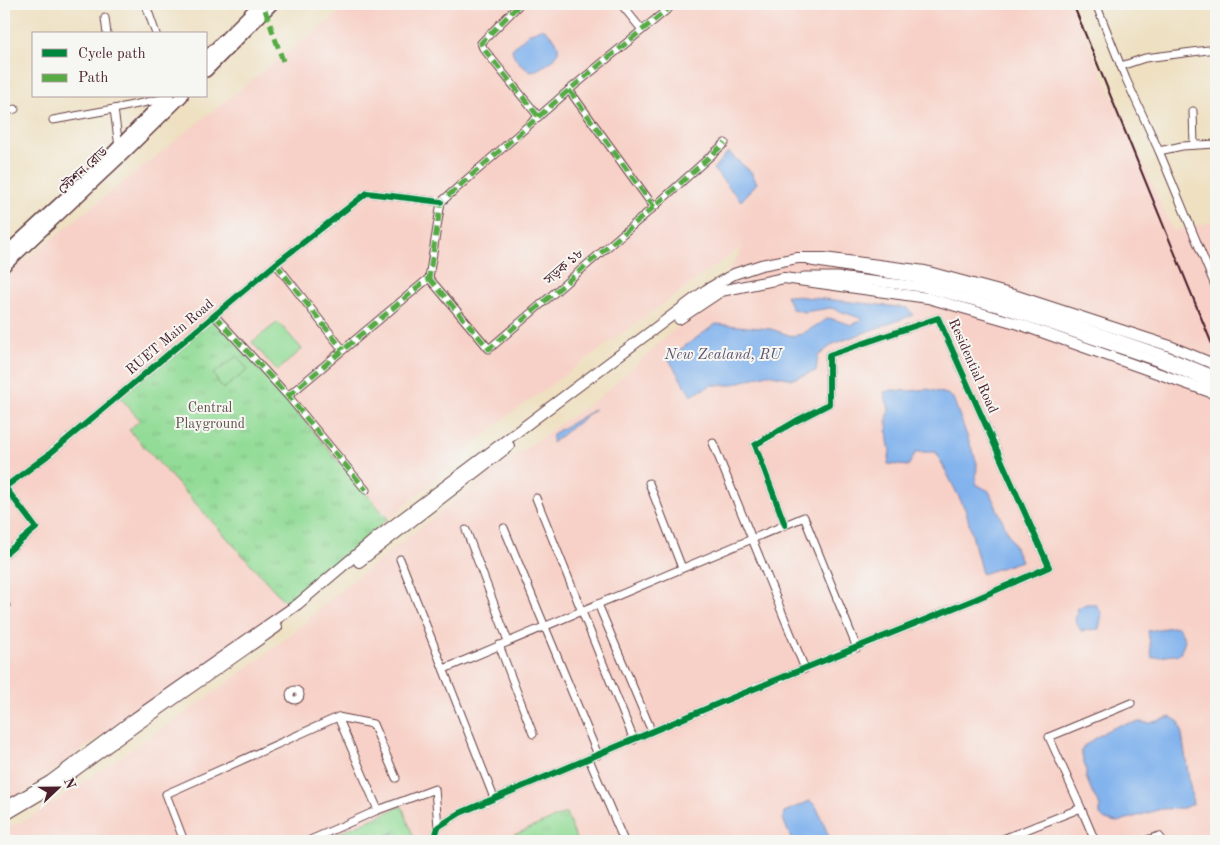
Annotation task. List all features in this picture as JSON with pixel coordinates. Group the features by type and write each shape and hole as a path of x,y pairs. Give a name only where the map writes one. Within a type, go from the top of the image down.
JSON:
{"main road":[{"path":"208,56 260,4"},
{"path":"208,69 272,4"},
{"name":"স্টেশন রোড","path":"4,255 119,147 167,98"},
{"name":"স্টেশন রোড","path":"4,266 180,98"},
{"path":"4,808 50,781 132,720 298,604 376,538 706,290 734,274 796,258 824,258 925,271 1014,295 1170,346 1216,365"},
{"path":"4,816 53,787 136,726 295,615 374,549 522,436 689,312 721,291 784,278 928,298 1019,324 1216,394"}],"street":[{"path":"621,4 642,30"},
{"path":"288,396 429,278 441,202 538,116 674,4"},
{"path":"1096,4 1121,66 1160,151 1216,288"},
{"path":"518,6 481,43 483,48 538,116"},
{"path":"148,8 155,32"},
{"path":"105,18 107,32"},
{"path":"1121,66 1145,58 1216,49"},
{"path":"569,90 654,207"},
{"path":"53,120 114,109 147,99"},
{"path":"4,112 15,108"},
{"path":"114,109 119,147"},
{"path":"1193,111 1194,145"},
{"name":"সড়ক ১৮","path":"429,278 488,349 654,207 725,143"},
{"path":"1160,151 1194,145 1216,144"},
{"name":"RUET Main Road","path":"4,555 36,528 4,487 47,456 276,264 367,193 441,202"},
{"path":"796,258 840,267 924,279 1006,301 1162,354 1216,376"},
{"path":"276,264 343,350"},
{"path":"784,278 838,277 922,287 1004,309 1159,362 1216,384"},
{"path":"214,316 288,396 366,490"},
{"name":"Residential Road","path":"785,525 754,445 829,404 829,356 938,318 1049,567 857,648"},
{"path":"713,443 805,669"},
{"path":"649,483 682,568"},
{"path":"536,498 634,740"},
{"path":"438,826 460,813 494,798 857,648 804,517 444,668"},
{"path":"504,528 598,755"},
{"path":"466,530 508,642"},
{"path":"400,559 494,798"},
{"path":"598,604 649,725"},
{"path":"499,645 533,734"},
{"path":"1095,841 1049,737 1131,703"},
{"path":"338,717 378,810"},
{"path":"184,841 166,794 338,717 373,724 396,778"},
{"path":"589,759 624,841"},
{"path":"308,841 378,810 434,789 438,826 434,841"},
{"path":"998,841 1081,808"},
{"path":"1144,841 1159,836 1163,841"}],"shaded area":[{"path":"351,4 1071,4 1173,231 1216,221 1216,841 4,841 4,828 29,819 221,688 297,630 336,594 449,505 520,452 601,396 717,291 744,245 501,421 314,585 213,661 98,738 21,794 4,802 4,277 272,64"}],"green space":[{"name":"Central Playground","path":"215,316 388,519 287,604 129,430 140,420 119,396"},
{"path":"278,322 302,349 277,371 252,342"},
{"path":"237,356 248,370 223,389 213,374"},
{"path":"402,806 415,841 321,841"},
{"path":"566,813 577,841 517,841 514,835"}],"water":[{"path":"543,28 556,42 557,54 554,59 531,72 516,59 512,49 528,34"},
{"path":"728,152 751,172 757,183 741,201 713,169"},
{"name":"New Zealand, RU","path":"786,295 908,308 913,315 833,344 818,356 816,371 793,379 767,374 730,385 711,385 691,396 668,358 716,324 771,329 792,336 802,334 829,318 852,325 863,319 831,308 804,312 792,309"},
{"path":"927,389 947,394 953,398 977,463 976,484 989,491 1021,561 982,574 966,511 936,452 916,452 908,466 888,464 890,450 887,420 889,409 884,392"},
{"path":"595,409 552,443 553,434"},
{"path":"1086,604 1096,604 1102,614 1099,629 1081,631 1075,620 1078,608"},
{"path":"1178,626 1185,640 1180,654 1152,658 1148,631"},
{"path":"1171,717 1179,722 1181,729 1193,804 1183,808 1161,809 1117,822 1105,820 1100,815 1100,806 1086,777 1086,769 1081,752 1084,746 1106,731 1120,725 1140,722 1150,723"},
{"path":"810,801 816,806 831,841 792,841 783,819 784,812"},
{"path":"393,833 398,841 372,841"}],"railway":[{"path":"1073,4 1216,354"}],"marked path":[{"path":"288,396 429,278 441,202 569,90 674,4"},
{"path":"518,6 481,43 483,48 538,116"},
{"path":"265,10 283,61"},
{"path":"569,90 654,207"},
{"path":"429,278 489,349 654,207 725,143"},
{"path":"276,264 343,350"},
{"path":"215,316 288,396 366,490"}],"cycle path":[{"path":"4,555 36,528 5,487 47,456 278,262 367,193 441,202"},
{"path":"434,841 438,827 460,813 729,699 976,599 1049,567 938,318 829,355 829,404 755,445 785,525"}]}
